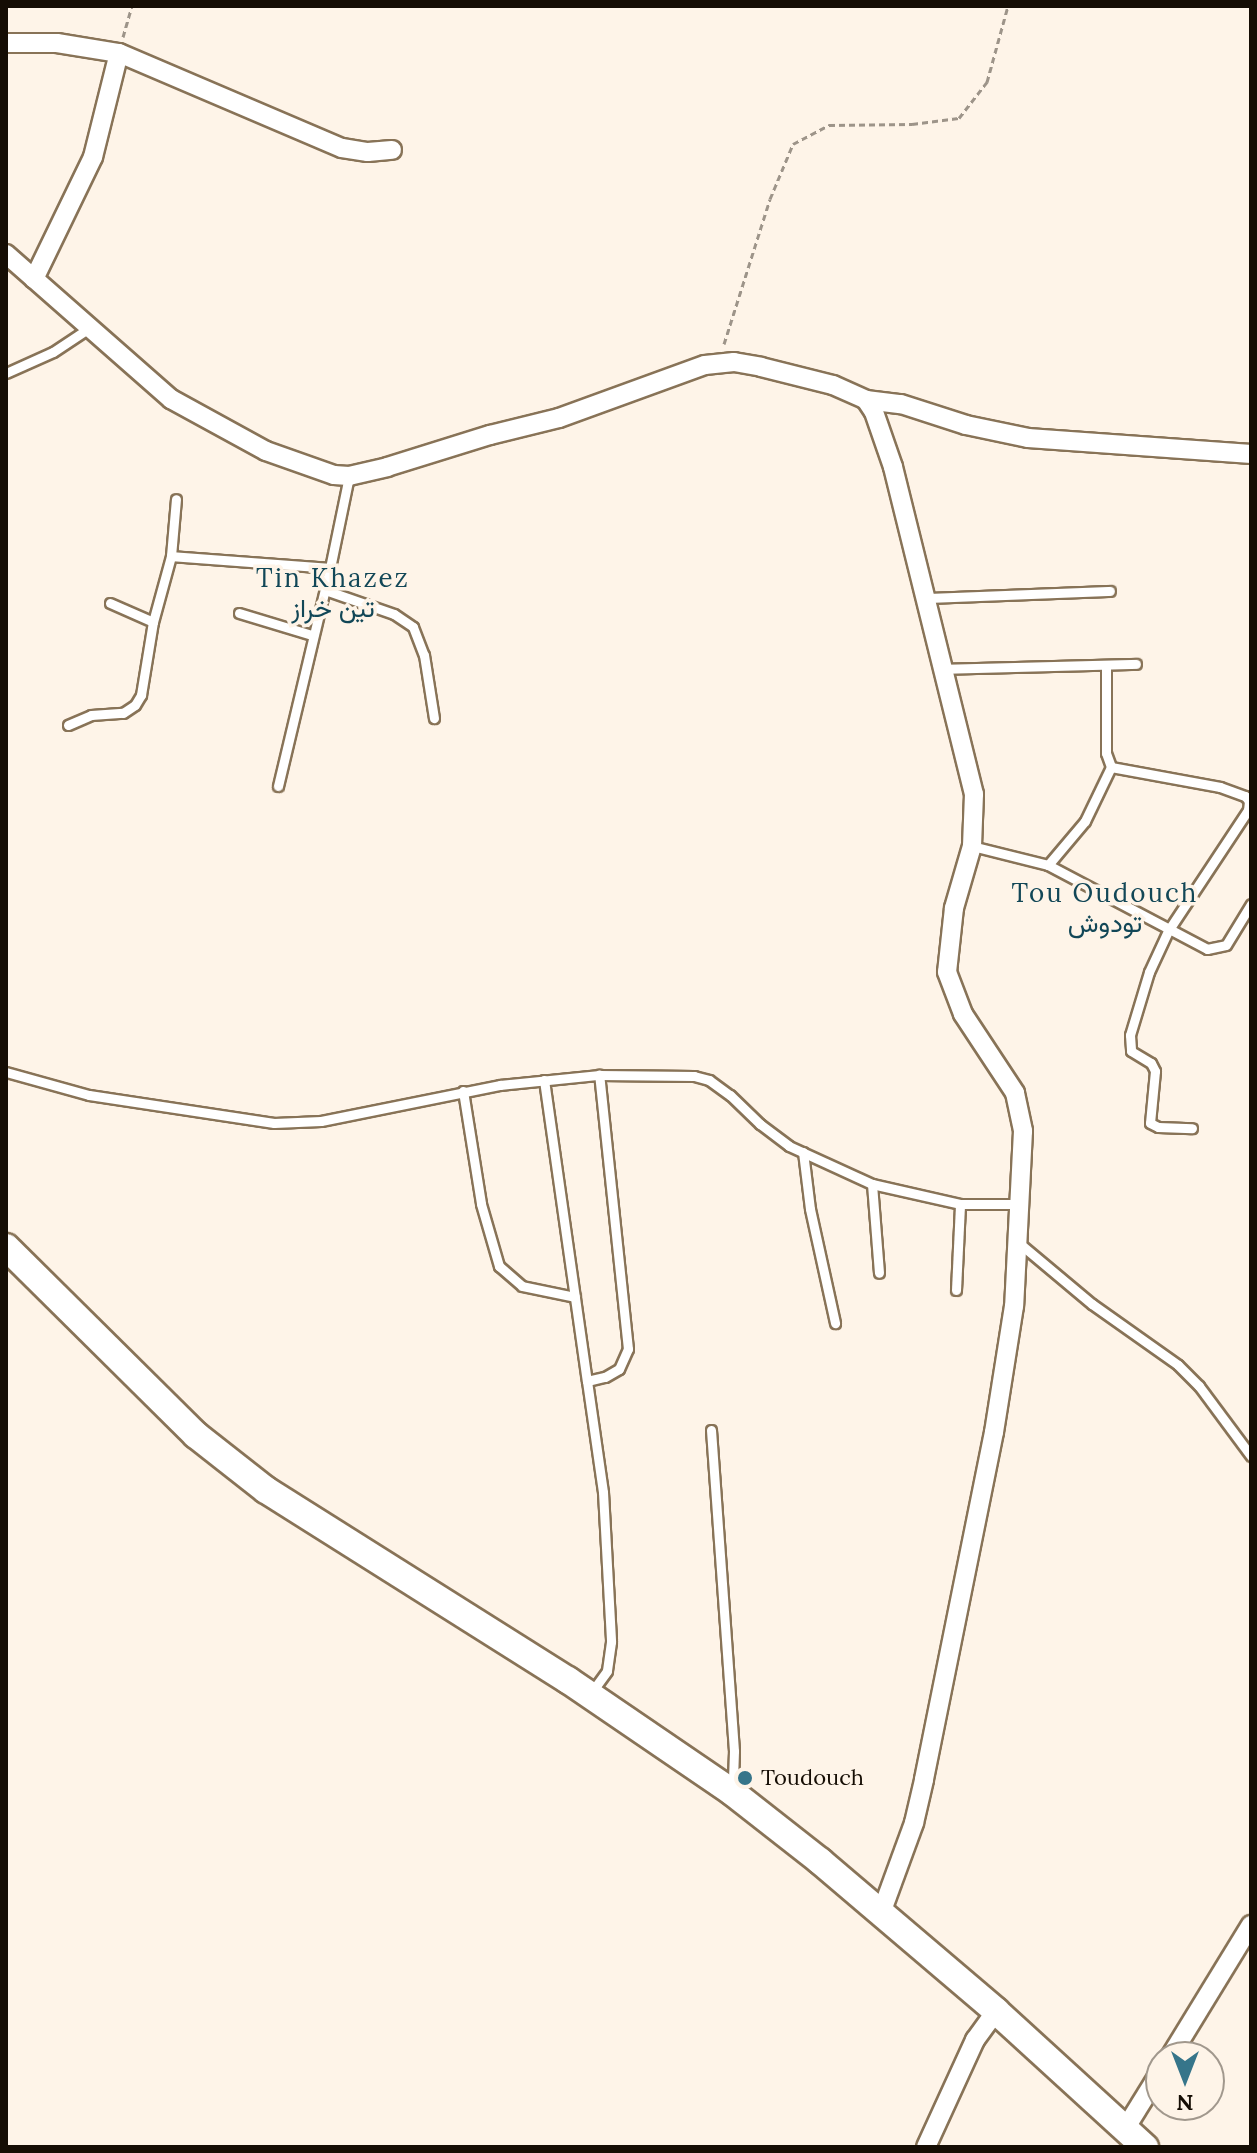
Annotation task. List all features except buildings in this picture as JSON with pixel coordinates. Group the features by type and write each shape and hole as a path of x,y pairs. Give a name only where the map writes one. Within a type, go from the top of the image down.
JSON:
{"main road":[{"path":"6,1247 118,1361 196,1435 245,1474 732,1792 996,2011 1145,2147"}],"street":[{"path":"6,43 57,43 119,53 342,148 368,152 392,150"},
{"path":"34,279 93,157 119,53"},
{"path":"6,254 171,399 196,416 284,459 349,476 559,418 673,374 734,362 795,374 849,390 866,400 901,404 966,425 1028,438 1251,454"},
{"path":"866,400 887,443 974,794 972,846 951,920 947,972 963,1014 1015,1093 1023,1131 1014,1306 994,1432 914,1823 881,1913"},
{"path":"1180,2041 1251,1925"},
{"path":"926,2147 975,2040 996,2011"},
{"path":"1125,2129 1145,2097"}],"lane":[{"path":"6,373 53,352 89,328"},
{"path":"278,786 349,476"},
{"path":"68,725 91,715 123,713 135,705 145,679 153,622 171,556 176,499"},
{"path":"171,556 330,568"},
{"path":"325,590 394,614 413,627 424,655 434,718"},
{"path":"925,598 1110,591"},
{"path":"110,603 153,622"},
{"path":"239,613 312,635"},
{"path":"942,669 1136,664"},
{"path":"1048,865 1085,821 1111,767 1106,753 1106,666"},
{"path":"1111,767 1220,787 1245,796 1249,801 1248,810 1168,931 1137,1009 1130,1048 1151,1063 1155,1071 1148,1116 1151,1124 1192,1128"},
{"path":"972,846 1048,865 1207,949 1216,950 1229,941 1251,904"},
{"path":"6,1072 89,1095 274,1123 321,1121 463,1091 544,1080 599,1075 672,1074 709,1080 760,1124 803,1152 872,1184 960,1204 1021,1204"},
{"path":"587,1381 619,1369 628,1349 599,1075"},
{"path":"544,1080 603,1492 611,1642 604,1678 588,1696"},
{"path":"463,1091 481,1204 499,1266 522,1286 575,1297"},
{"path":"803,1152 810,1209 835,1323"},
{"path":"872,1184 879,1273"},
{"path":"956,1290 960,1204"},
{"path":"1019,1243 1092,1304 1178,1365 1199,1386 1251,1456"},
{"path":"711,1430 734,1751 732,1792"}],"path":[{"path":"119,53 132,6"},
{"path":"718,364 762,224 793,144 829,125 912,124 959,118 987,82 1008,6"}],"place":[{"name":"Toudouch","path":"745,1778"}],"district":[{"name":"Tin Khazez تين خراز","path":"333,593"},
{"name":"Tou Oudouch تودوش","path":"1105,908"}]}
